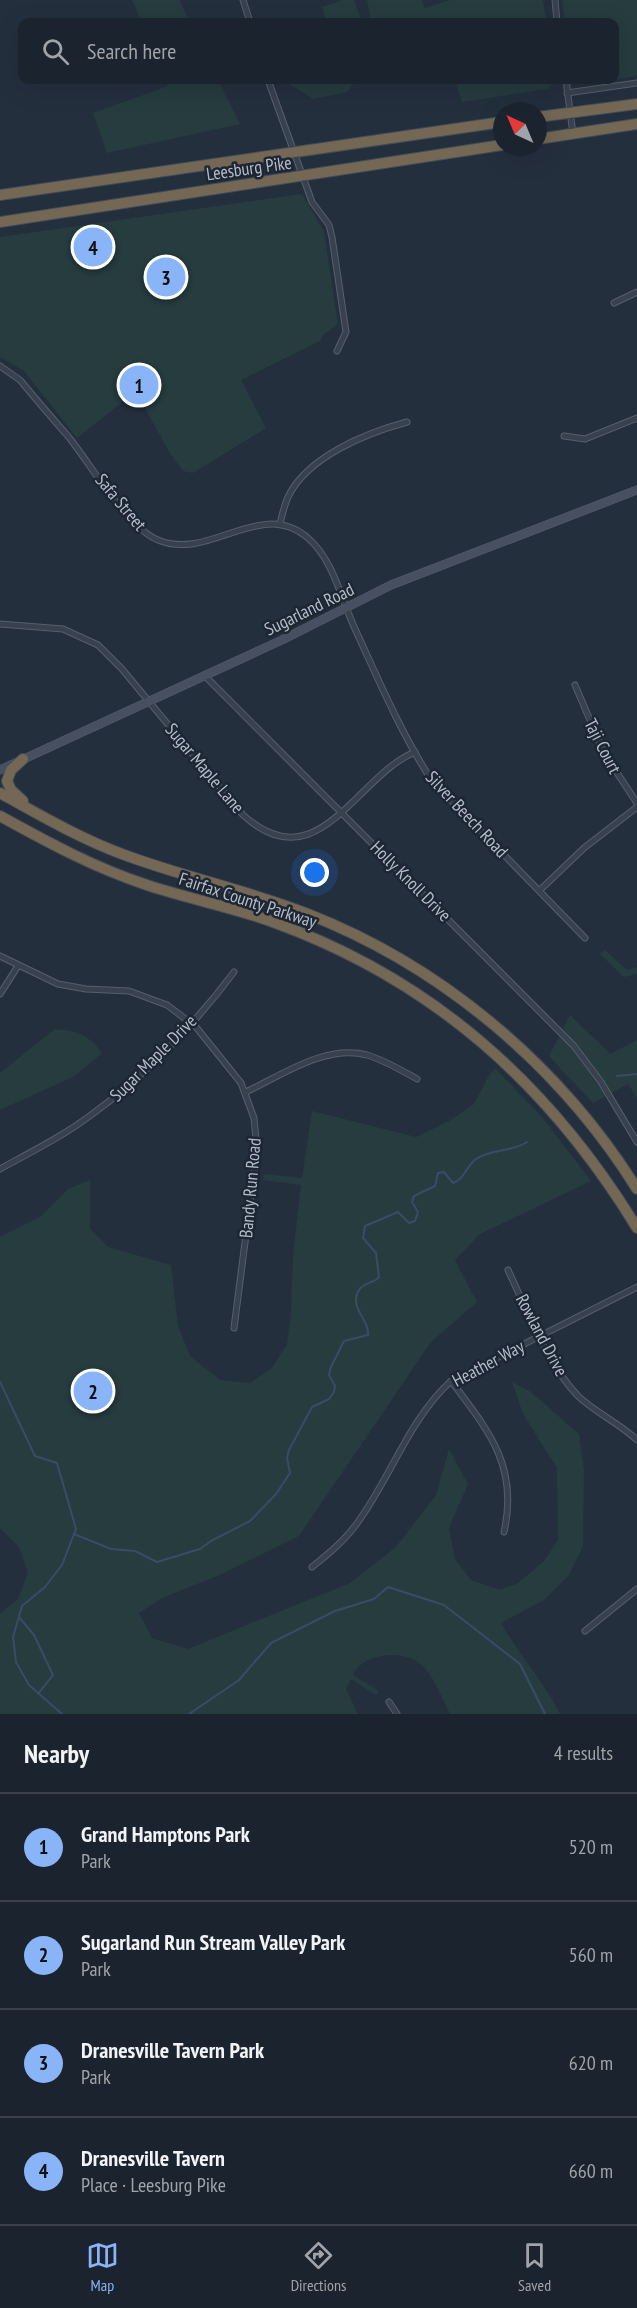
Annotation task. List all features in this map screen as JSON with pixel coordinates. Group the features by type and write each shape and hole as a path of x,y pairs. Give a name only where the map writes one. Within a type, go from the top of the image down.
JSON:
{"highway":[{"path":"547,116 637,104"},
{"name":"Leesburg Pike","path":"0,195 493,123"},
{"path":"547,138 637,124"},
{"name":"Leesburg Pike","path":"0,223 493,146"},
{"path":"23,759 8,775 8,786 48,819"},
{"name":"Fairfax County Parkway","path":"0,793 122,854 310,915 365,939 412,967 476,1011 532,1058 602,1136 637,1189"},
{"name":"Fairfax County Parkway","path":"0,816 104,869 149,886 272,921 353,957 407,987 484,1044 539,1095 586,1150 637,1228"}],"street":[{"path":"243,0 249,18"},
{"path":"555,0 557,18"},
{"path":"567,93 637,83"},
{"path":"269,84 312,202 329,225 346,332 337,351"},
{"path":"566,84 573,134"},
{"path":"614,303 637,292"},
{"name":"Safa Street","path":"0,366 20,380 131,519 157,540 177,545 196,544 246,526 280,524"},
{"path":"564,436 585,439 637,418"},
{"path":"345,607 326,561 316,546 300,532 280,524 289,495 318,464 349,443 375,431 407,422"},
{"name":"Sugarland Road","path":"0,770 313,625 413,575 637,489"},
{"name":"Silver Beech Road","path":"345,607 415,752 442,792 585,938"},
{"name":"Sugar Maple Lane","path":"0,624 50,627 87,639 108,653 243,815 260,828 280,836 300,836 319,831 342,813 384,772 415,752"},
{"name":"Holly Knoll Drive","path":"204,675 574,1046 637,1142"},
{"name":"Taji Court","path":"575,685 604,753 637,805"},
{"path":"540,890 584,848 637,805"},
{"name":"Bandy Run Road","path":"0,956 45,979 72,987 143,994 167,1005 190,1022 233,1071 246,1092 254,1118 256,1149 234,1328"},
{"path":"0,994 18,966"},
{"name":"Sugar Maple Drive","path":"0,1169 67,1131 109,1102 148,1068 234,972"},
{"path":"246,1092 320,1058 343,1053 375,1058 417,1079"},
{"name":"Rowland Drive","path":"508,1270 559,1372 579,1397 637,1440"},
{"name":"Heather Way","path":"312,1567 357,1525 428,1407 451,1381 637,1287"},
{"path":"451,1381 491,1436 503,1462 508,1491 504,1532"},
{"path":"585,1631 637,1589"},
{"path":"389,1702 398,1714"}],"green space":[{"path":"132,0 179,0 188,18 140,18"},
{"path":"343,0 354,0 361,18 326,18 322,7"},
{"path":"367,0 422,0 425,8 450,0 543,0 545,18 370,18"},
{"path":"562,0 637,0 637,76 619,79 619,18 564,18"},
{"path":"167,84 220,84 240,124 107,153 93,113 168,86"},
{"path":"289,84 353,84 347,92 313,99"},
{"path":"456,84 552,84 547,89 462,102"},
{"path":"302,194 324,232 338,324 324,334 320,341 241,380 266,428 193,473 183,471 169,452 136,391 77,438 24,371 0,357 0,237"},
{"path":"605,950 627,970 637,967 637,974 624,977 600,954"},
{"path":"570,1015 610,1054 637,1040 637,1098 628,1084 593,1103 549,1056"},
{"path":"55,1029 82,1035 102,1053 73,1077 0,1110 0,1073"},
{"path":"495,1068 542,1117 591,1181 480,1234 455,1260 477,1302 431,1342 299,1536 222,1574 162,1598 139,1613 152,1638 188,1649 350,1583 396,1547 436,1495 449,1449 468,1484 449,1528 455,1559 471,1580 500,1590 518,1583 544,1561 558,1540 557,1468 523,1414 512,1382 531,1392 579,1434 584,1470 583,1546 569,1575 544,1600 501,1623 547,1690 560,1714 450,1714 434,1682 422,1665 405,1657 385,1655 366,1661 353,1675 379,1691 376,1695 351,1679 346,1689 358,1714 0,1714 0,1614 18,1599 28,1573 19,1547 0,1528 0,1237 40,1217 68,1189 90,1180 90,1229 108,1247 171,1265 178,1326 190,1356 220,1380 250,1383 272,1368 287,1344 291,1312 293,1255 301,1185 263,1180 264,1174 302,1178 312,1111 416,1137 449,1121 474,1104"}],"waterway":[{"path":"617,1076 637,1074"},
{"path":"74,1534 111,1549 135,1551 157,1562 200,1549 250,1521 276,1494 290,1473 287,1458 289,1450 312,1407 329,1399 334,1392 335,1386 329,1375 344,1341 368,1335 356,1296 361,1287 379,1277 376,1253 363,1238 365,1226 398,1212 409,1223 415,1221 418,1212 412,1202 414,1196 435,1186 438,1173 444,1172 453,1183 460,1179 476,1159 527,1142"},
{"path":"0,1382 35,1456 57,1463 76,1529 62,1565 45,1587 22,1606 13,1637 16,1662 29,1685 62,1714"},
{"path":"189,1714 239,1680 271,1643 335,1611 374,1599 388,1587 444,1605 520,1664 545,1714"},
{"path":"19,1617 34,1635 53,1675 38,1694"}],"place":[{"name":"Dranesville Tavern","path":"93,247"},
{"name":"Dranesville Tavern Park","path":"166,277"},
{"name":"Grand Hamptons Park","path":"139,385"},
{"name":"Sugarland Run Stream Valley Park","path":"93,1391"}]}
